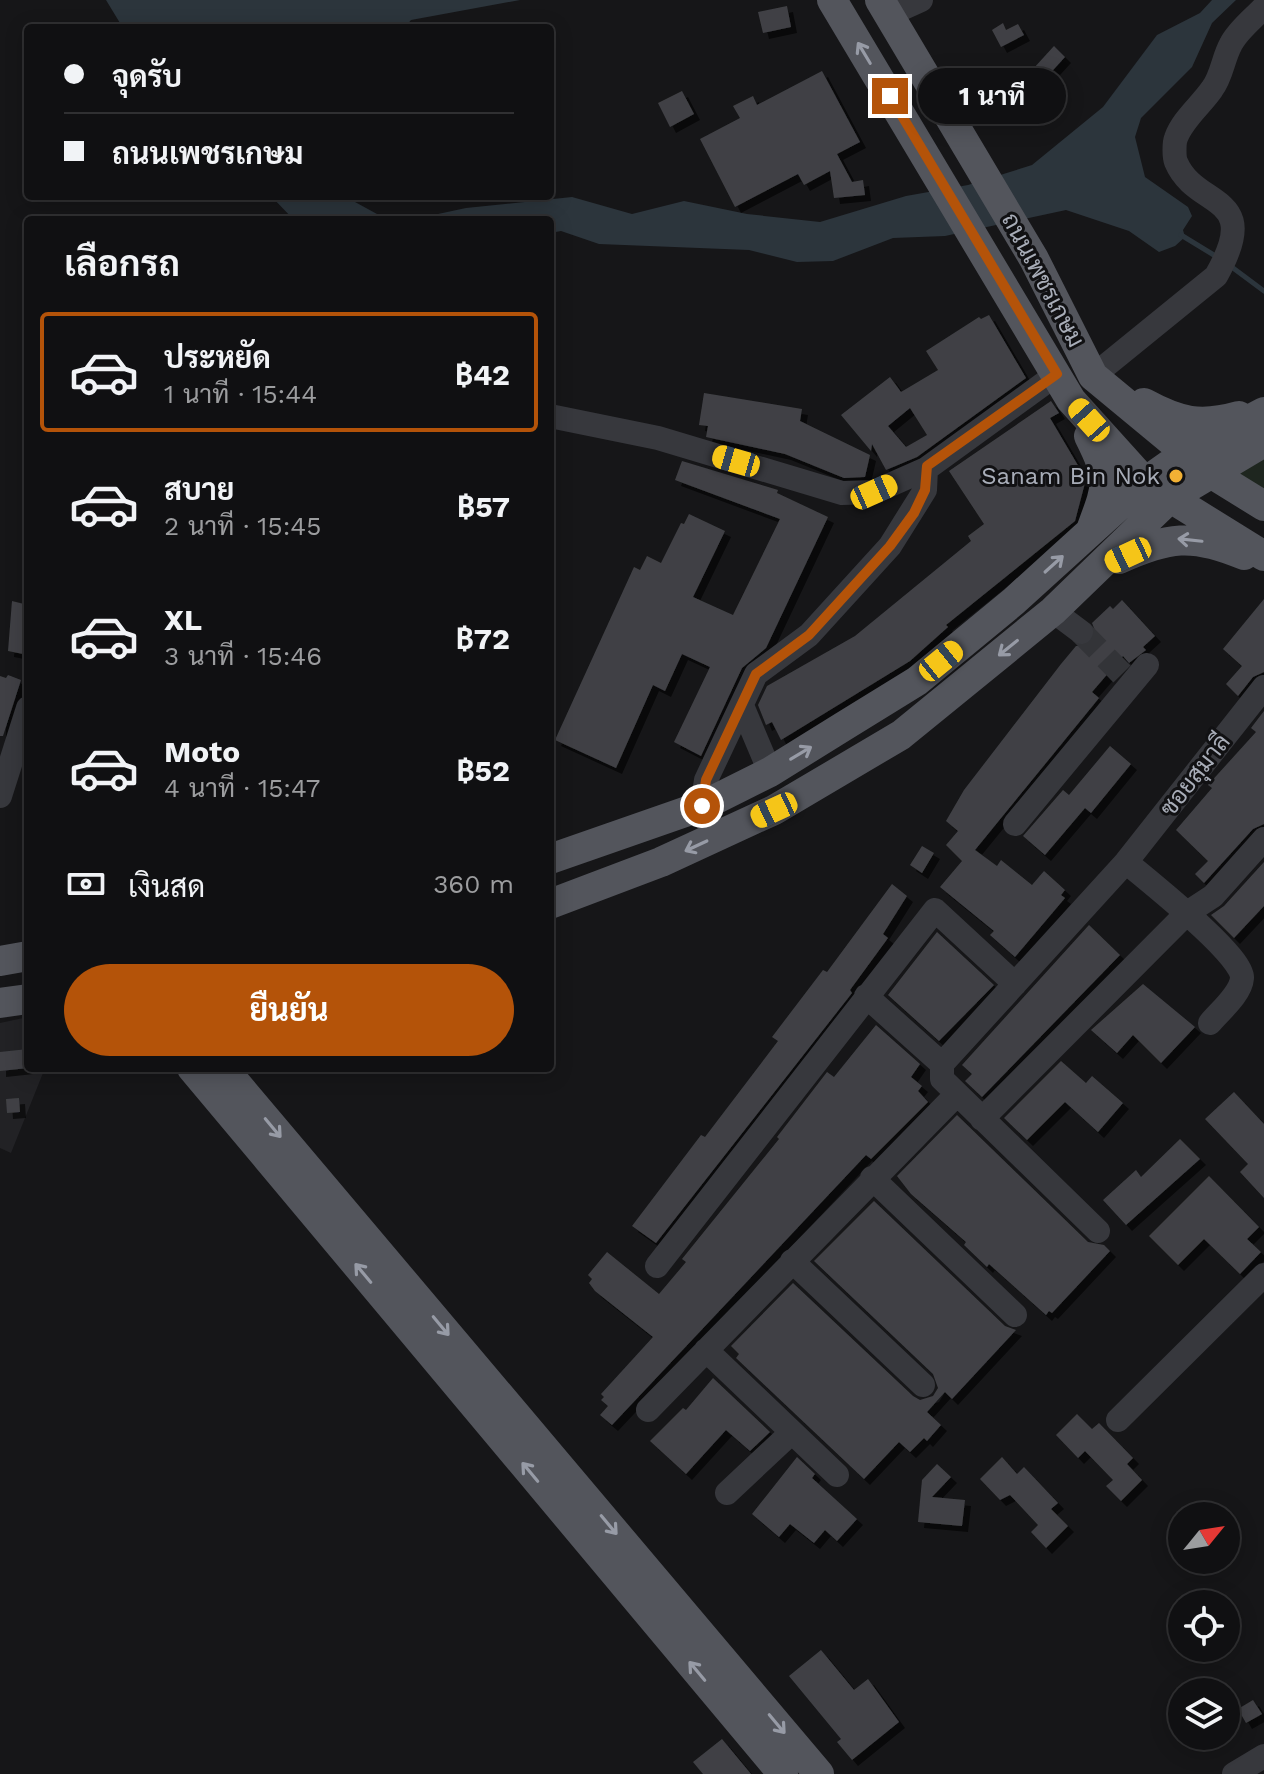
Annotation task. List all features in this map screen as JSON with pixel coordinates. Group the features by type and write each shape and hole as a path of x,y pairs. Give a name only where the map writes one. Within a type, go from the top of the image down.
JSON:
{"main road":[{"name":"ถนนเพชรเกษม","path":"832,0 1064,387 1158,490 1264,556"},
{"name":"ถนนเพชรเกษม","path":"885,7 1034,259 1093,376 1209,472 1264,506"},
{"path":"1093,376 1176,420 1216,422 1264,411"},
{"path":"1064,387 1106,470 1104,494 1090,531"},
{"path":"554,902 661,862 774,810 901,735 1053,611 1099,569 1186,453 1264,411"},
{"path":"554,858 702,806 770,772 917,681 1090,531 1158,490 1209,472 1264,442"},
{"path":"1099,569 1157,542 1187,537 1264,563"},
{"path":"0,961 24,957"},
{"path":"0,1003 24,1000"},
{"path":"188,1072 240,1108"},
{"path":"197,1072 240,1108 819,1774"},
{"path":"225,1072 240,1108 783,1774"},
{"path":"231,1072 240,1108"}],"street":[{"path":"885,7 921,0"},
{"path":"1093,376 1222,268 1239,232 1235,215 1219,198 1190,180 1176,162 1175,139 1215,86 1232,42 1264,7"},
{"path":"554,417 658,438 842,493 874,492 926,469 1064,387"},
{"path":"702,806 706,780 743,708 756,674 809,635 890,546 914,513 925,490 926,469"},
{"path":"1053,611 1081,632"},
{"path":"1015,824 1147,665"},
{"path":"1118,699 1122,674"},
{"name":"ซอยสุมาลี","path":"942,1064 1126,862 1264,687"},
{"path":"743,708 770,772"},
{"path":"0,796 24,721"},
{"path":"982,1119 1187,913 1213,896 1264,839"},
{"path":"1126,862 1187,913 1239,965 1242,978 1210,1023"},
{"path":"657,1266 935,910 1015,984"},
{"path":"866,996 942,1064 942,1079 1098,1231"},
{"path":"648,1410 957,1094"},
{"path":"872,1178 1015,1315"},
{"path":"792,1261 923,1385"},
{"path":"1118,1420 1264,1275"},
{"path":"706,1350 837,1475"},
{"path":"727,1493 792,1432"},
{"path":"1234,1774 1264,1756"}],"shaded area":[{"path":"106,0 520,0 411,20 408,24 121,24"},
{"path":"1212,0 1236,0 1212,23 1192,67 1141,118 1135,137 1145,177 1188,207 1192,216 1183,230 1185,237 1175,246 1159,252 1129,231 1066,210 945,236 893,238 833,261 797,262 749,250 599,244 561,231 554,232 554,216 429,216 466,208 572,197 632,214 684,201 747,214 820,222 906,196 968,185 1032,165 1103,107 1157,35 1200,13"},
{"path":"275,200 351,200 381,216 290,216"},
{"path":"1264,454 1264,496 1230,471"},
{"path":"24,1018 24,1072 43,1072 11,1153 0,1148 0,1023"}],"building":[{"path":"787,6 791,27 763,33 758,12"},
{"path":"1003,23 1006,30 1018,24 1024,35 1001,47 992,30"},
{"path":"1054,46 1065,57 1024,102 1013,91"},
{"path":"822,71 860,142 837,154 852,182 863,180 865,195 834,198 830,171 804,185 798,174 735,207 700,139 740,118 733,106 753,96 757,105"},
{"path":"682,91 694,114 670,127 658,103"},
{"path":"989,315 1026,378 917,457 886,470 872,444 871,451 841,415 890,377 901,392 938,370 926,351 979,317","holes":["910,408 927,435 906,447 888,426"]},
{"path":"704,393 802,409 800,421 870,455 865,477 844,478 785,454 706,437 708,426 699,425"},
{"path":"1051,401 1059,413 1050,418 1086,479 1075,521 946,625 948,627 910,661 781,740 772,722 766,725 758,705 767,686 855,636 971,541 968,536 984,524 949,471"},
{"path":"682,461 778,490 777,493 828,517 766,648 742,668 701,756 674,742 710,667 682,654 665,691 653,685 616,768 555,740 634,567 640,570 647,556 661,563 681,523 684,524 689,514 725,531 693,597 733,615 780,519 675,480"},
{"path":"1264,599 1264,672 1253,677 1238,696 1226,684 1242,666 1223,649"},
{"path":"1122,600 1155,636 1143,647 1146,650 1129,663 1123,656 1092,692 1099,698 975,850 997,866 1001,860 1032,885 1044,871 1065,890 1061,895 1065,898 1015,957 990,935 994,931 940,887 962,861 946,845 958,831 946,821 964,790 1061,664 1076,646 1086,646 1093,640 1096,633 1092,623 1110,606 1113,609"},
{"path":"12,601 24,604 24,654 8,651"},
{"path":"8,675 21,680 3,736 0,736 0,676 6,678"},
{"path":"1264,711 1264,824 1253,829 1204,883 1195,874 1208,861 1176,830 1212,788 1208,785 1256,732 1251,728"},
{"path":"1110,746 1131,764 1091,813 1085,808 1045,855 1023,836 1063,790 1069,795"},
{"path":"922,846 934,853 922,873 910,865"},
{"path":"1264,862 1264,906 1234,938 1211,915 1224,906"},
{"path":"892,884 907,896 883,934 888,938 850,990 852,993 656,1243 632,1226 778,1041 772,1037 823,970 827,972"},
{"path":"1089,925 1120,955 982,1097 965,1081 972,1074 962,1065"},
{"path":"937,932 994,985 939,1041 888,995"},
{"path":"1143,984 1195,1027 1161,1063 1133,1035 1117,1053 1091,1030"},
{"path":"876,1025 920,1064 911,1077 922,1086 918,1091 928,1102 871,1159 866,1155 612,1425 600,1415 608,1406 601,1400 604,1397 601,1394 653,1337 595,1291 588,1275 607,1252 659,1294 686,1262 682,1259 779,1139 777,1137 827,1072 834,1077"},
{"path":"24,1049 24,1068 0,1071 0,1052"},
{"path":"1061,1061 1086,1083 1092,1076 1123,1103 1098,1132 1065,1102 1027,1140 1004,1118"},
{"path":"1234,1092 1264,1124 1264,1198 1240,1172 1248,1164 1205,1119"},
{"path":"19,1098 20,1112 7,1113 6,1099"},
{"path":"957,1115 1088,1242 1104,1245 1110,1251 1052,1313 1049,1311 1046,1315 989,1264 987,1267 964,1245 966,1242 911,1194 897,1176"},
{"path":"1180,1139 1200,1159 1126,1225 1103,1200 1136,1170 1141,1177"},
{"path":"1209,1176 1259,1227 1247,1239 1261,1252 1240,1274 1204,1239 1178,1265 1149,1236"},
{"path":"874,1201 1005,1326 1016,1330 952,1399 945,1392 927,1412 941,1425 927,1441 924,1438 910,1452 899,1442 864,1479 736,1358 739,1354 731,1346 793,1283 913,1396 920,1400 933,1396 938,1388 933,1374 814,1261"},
{"path":"713,1378 770,1432 750,1451 726,1430 686,1474 650,1441 683,1408 686,1410"},
{"path":"1077,1414 1092,1429 1099,1423 1133,1458 1127,1464 1142,1480 1121,1501 1106,1486 1113,1480 1085,1451 1078,1458 1056,1435"},
{"path":"797,1457 815,1474 812,1478 857,1519 837,1541 825,1530 814,1543 790,1524 779,1537 752,1514"},
{"path":"1002,1457 1017,1474 1024,1467 1058,1503 1051,1509 1068,1526 1046,1548 1031,1532 1038,1525 1010,1495 1000,1500 980,1479"},
{"path":"937,1464 951,1477 932,1497 965,1500 962,1526 918,1522 922,1480"},
{"path":"821,1650 854,1690 868,1679 899,1722 852,1760 837,1742 841,1739 789,1676"},
{"path":"1253,1700 1262,1714 1246,1723 1240,1708"},
{"path":"722,1739 751,1774 703,1774 693,1762"}],"waterway":[{"path":"1181,235 1217,257"},
{"path":"1229,265 1264,291"}],"tunnel":[{"path":"1081,632 1122,674"}],"place":[{"name":"Sanam Bin Nok","path":"1176,476"}],"route":[{"path":"702,806 706,780 743,708 756,674 809,635 890,546 914,513 925,490 927,466 1057,374 890,96"}]}
